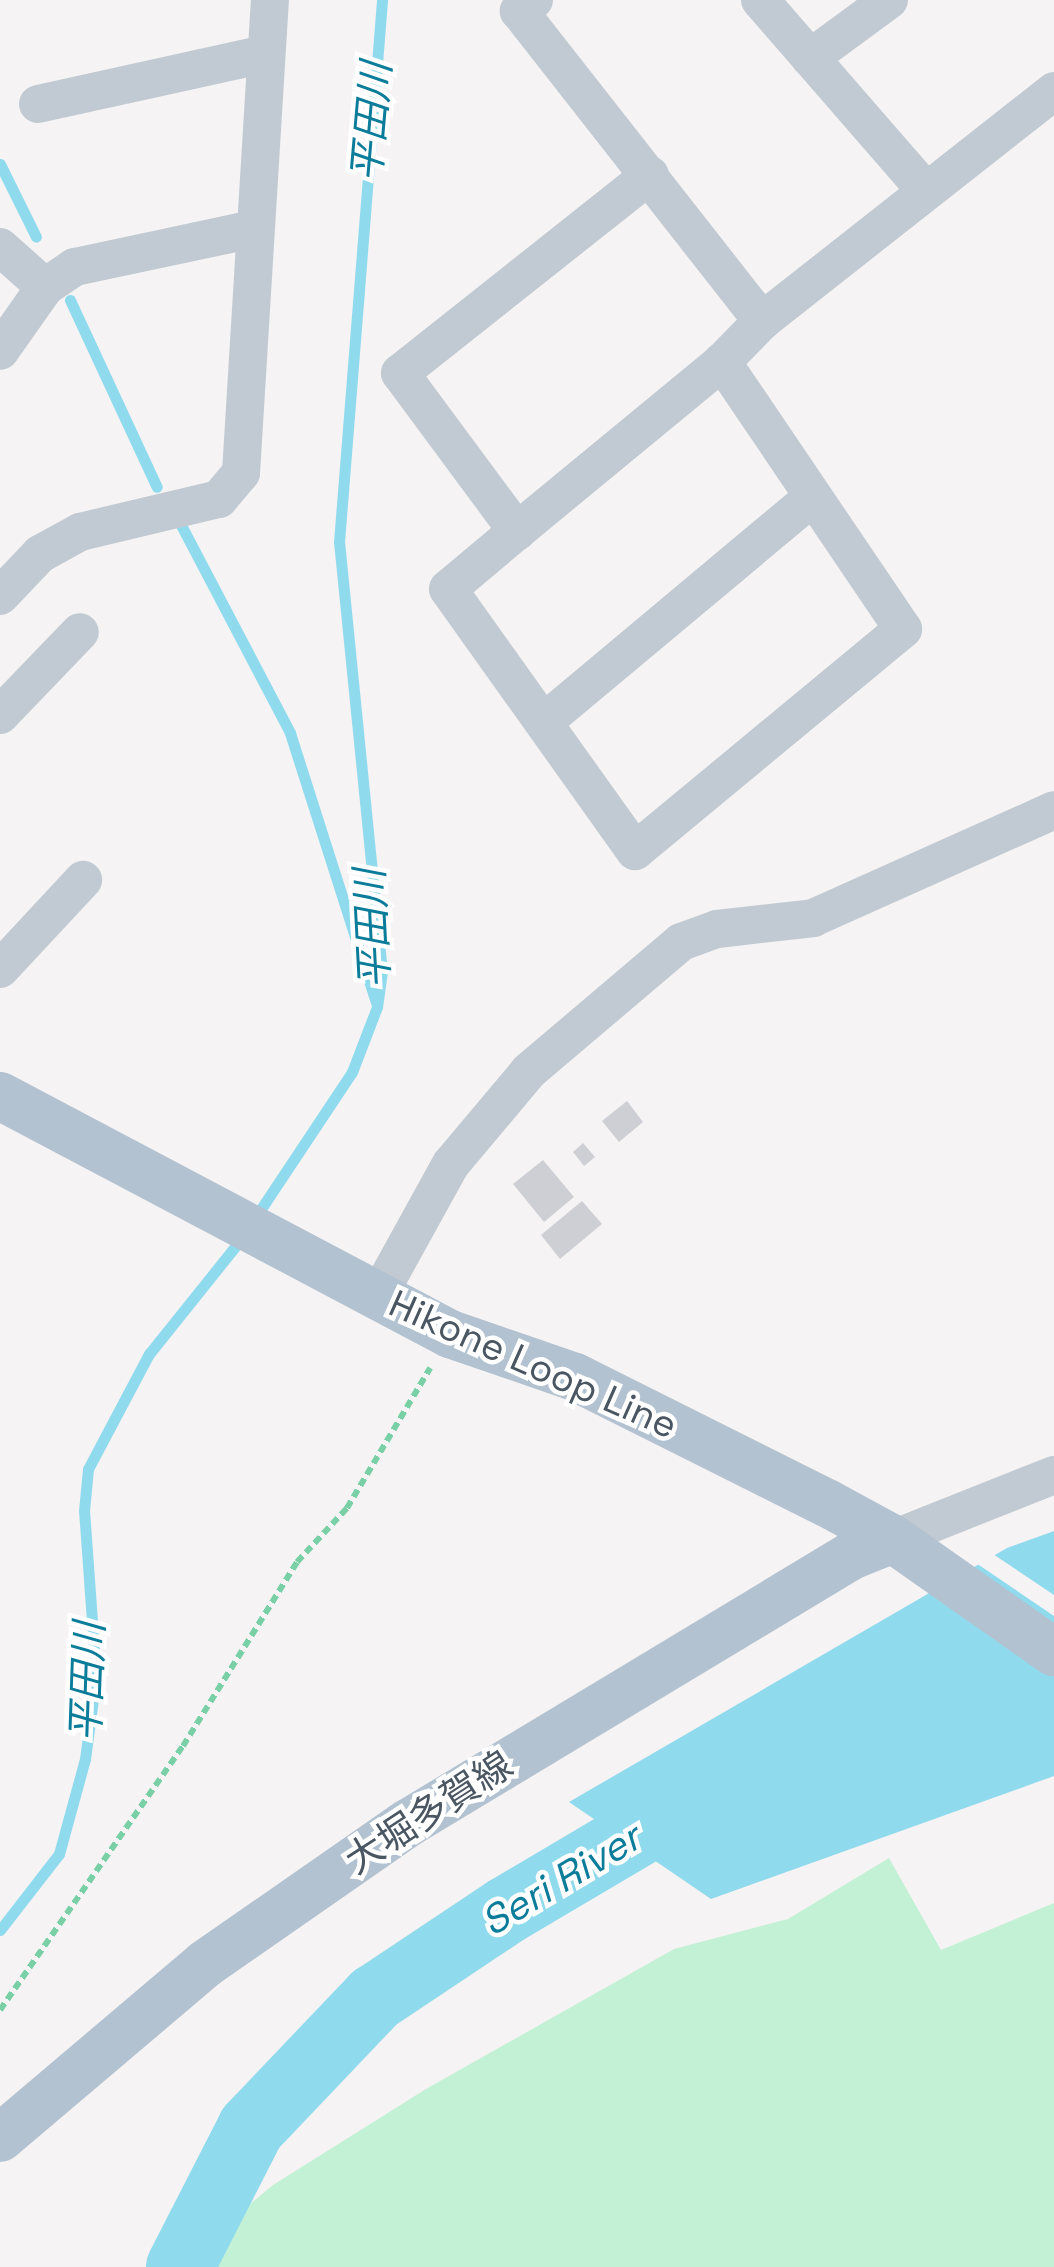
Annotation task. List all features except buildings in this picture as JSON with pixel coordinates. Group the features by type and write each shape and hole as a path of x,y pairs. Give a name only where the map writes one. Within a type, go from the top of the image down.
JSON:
{"main road":[{"name":"Hikone Loop Line","path":"0,1096 450,1334 575,1376 893,1539 1054,1652"},
{"name":"大堀多賀線","path":"0,2138 206,1964 408,1823 850,1556 893,1539"}],"street":[{"path":"0,596 40,554 80,532 219,499 241,473 270,0"},
{"path":"760,0 925,190"},
{"path":"810,58 889,0"},
{"path":"521,4 762,322"},
{"path":"38,104 266,54"},
{"path":"722,362 903,629 635,851 448,588 722,362 762,322 1054,91"},
{"path":"517,531 400,373 650,175"},
{"path":"0,351 46,287 75,267 254,229"},
{"path":"0,246 46,287"},
{"path":"544,721 813,497"},
{"path":"0,715 80,632"},
{"path":"378,1296 451,1164 529,1071 681,942 717,928 813,918 1054,810"},
{"path":"0,968 83,880"},
{"path":"893,1539 1054,1474"}],"path":[{"path":"0,2010 183,1746 297,1562 347,1508 450,1334"}],"green space":[{"path":"889,1858 941,1950 1054,1903 1054,2267 187,2267 203,2243 273,2185 426,2089 674,1949 788,1919"}],"water":[{"path":"1054,1531 1054,1776 711,1899 569,1802 1007,1548"}],"pier":[{"path":"990,1552 1054,1595 1054,1616 973,1561"}],"waterway":[{"name":"平田川","path":"255,1218 352,1072 377,1007 382,972 339,542 382,0"},
{"path":"0,164 36,237"},
{"path":"70,300 157,487"},
{"path":"181,525 290,733 376,1003"},
{"name":"平田川","path":"0,1930 59,1854 85,1759 96,1677 84,1511 88,1469 149,1354 242,1238"},
{"name":"Seri River","path":"180,2267 251,2128 375,1998 507,1910 705,1793"}]}
